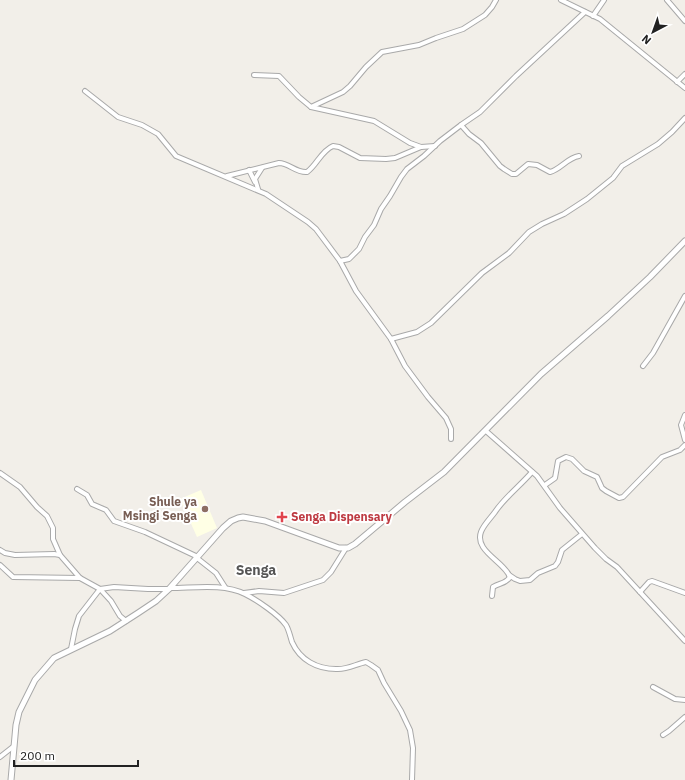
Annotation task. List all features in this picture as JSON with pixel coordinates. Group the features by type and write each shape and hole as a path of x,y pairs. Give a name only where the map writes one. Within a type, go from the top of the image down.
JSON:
{"street":[{"path":"311,106 343,92 382,52 419,45 463,29 485,15 496,0"},
{"path":"561,0 593,16 609,27 685,88"},
{"path":"593,16 604,0"},
{"path":"667,0 685,21"},
{"path":"672,6 674,0"},
{"path":"340,261 349,260 359,249 404,172 461,125 480,112 516,76 585,12"},
{"path":"677,82 685,74"},
{"path":"254,75 279,76 295,94 311,106 374,121 402,138 421,147"},
{"path":"85,91 118,117 133,121 158,134 176,156 258,189 312,225 340,261 356,291 391,339 405,366 446,418 452,429 451,439"},
{"path":"391,339 417,332 431,323 478,276 509,252 529,232 564,214 586,199 613,178 622,166 658,144 685,118"},
{"path":"461,125 469,134 481,143 500,166 512,174 516,174 528,164 537,165 550,172 555,171 572,157 579,156"},
{"path":"227,176 279,163 284,163 301,173 307,172 325,151 332,146 339,147 360,158 386,159 395,158 421,147 436,146"},
{"path":"256,183 256,176 262,168"},
{"path":"249,170 258,189"},
{"path":"11,780 16,725 19,712 35,680 54,658 126,621 156,601 170,588 226,524 238,518 243,517 265,521 339,548 346,548 355,544 405,502 430,484 486,431 541,374 608,316 650,277 685,241"},
{"path":"643,366 653,353 685,296"},
{"path":"685,415 681,425 685,440"},
{"path":"486,431 532,472 582,534 604,557 617,567 685,641"},
{"path":"544,485 555,478 558,461 566,457 572,459 584,471 597,478 602,488 606,492 619,498 623,497 662,457 675,453 685,447"},
{"path":"532,472 497,509 483,527 480,540 484,548 515,580 530,580 538,573 555,566 562,550 582,534"},
{"path":"0,473 20,487 47,516 53,528 53,539 60,555 80,578 100,590 110,601 120,616 126,621"},
{"path":"77,489 87,495 92,504 106,510 114,521 145,532 197,558 216,573 225,587"},
{"path":"244,593 284,593 323,580 331,572 346,548"},
{"path":"0,550 2,553 60,555"},
{"path":"0,565 13,577 80,578"},
{"path":"492,596 493,587 510,578 509,575"},
{"path":"640,592 649,582 652,581 685,593"},
{"path":"71,649 79,616 100,590 114,587 148,589 225,587 244,593 273,611 282,620 288,629 296,648 310,663 316,666 336,670 366,662 378,670 384,683 398,704 410,730 413,748 412,780"},
{"path":"653,687 675,699 685,700"},
{"path":"663,735 670,732 685,717"},
{"path":"0,757 14,746"}],"shaded area":[{"path":"201,490 217,528 197,537 180,499"}],"place":[{"name":"Shule ya Msingi Senga","path":"205,509"},
{"name":"Senga Dispensary","path":"282,517"}],"district":[{"name":"Senga","path":"256,570"}]}
